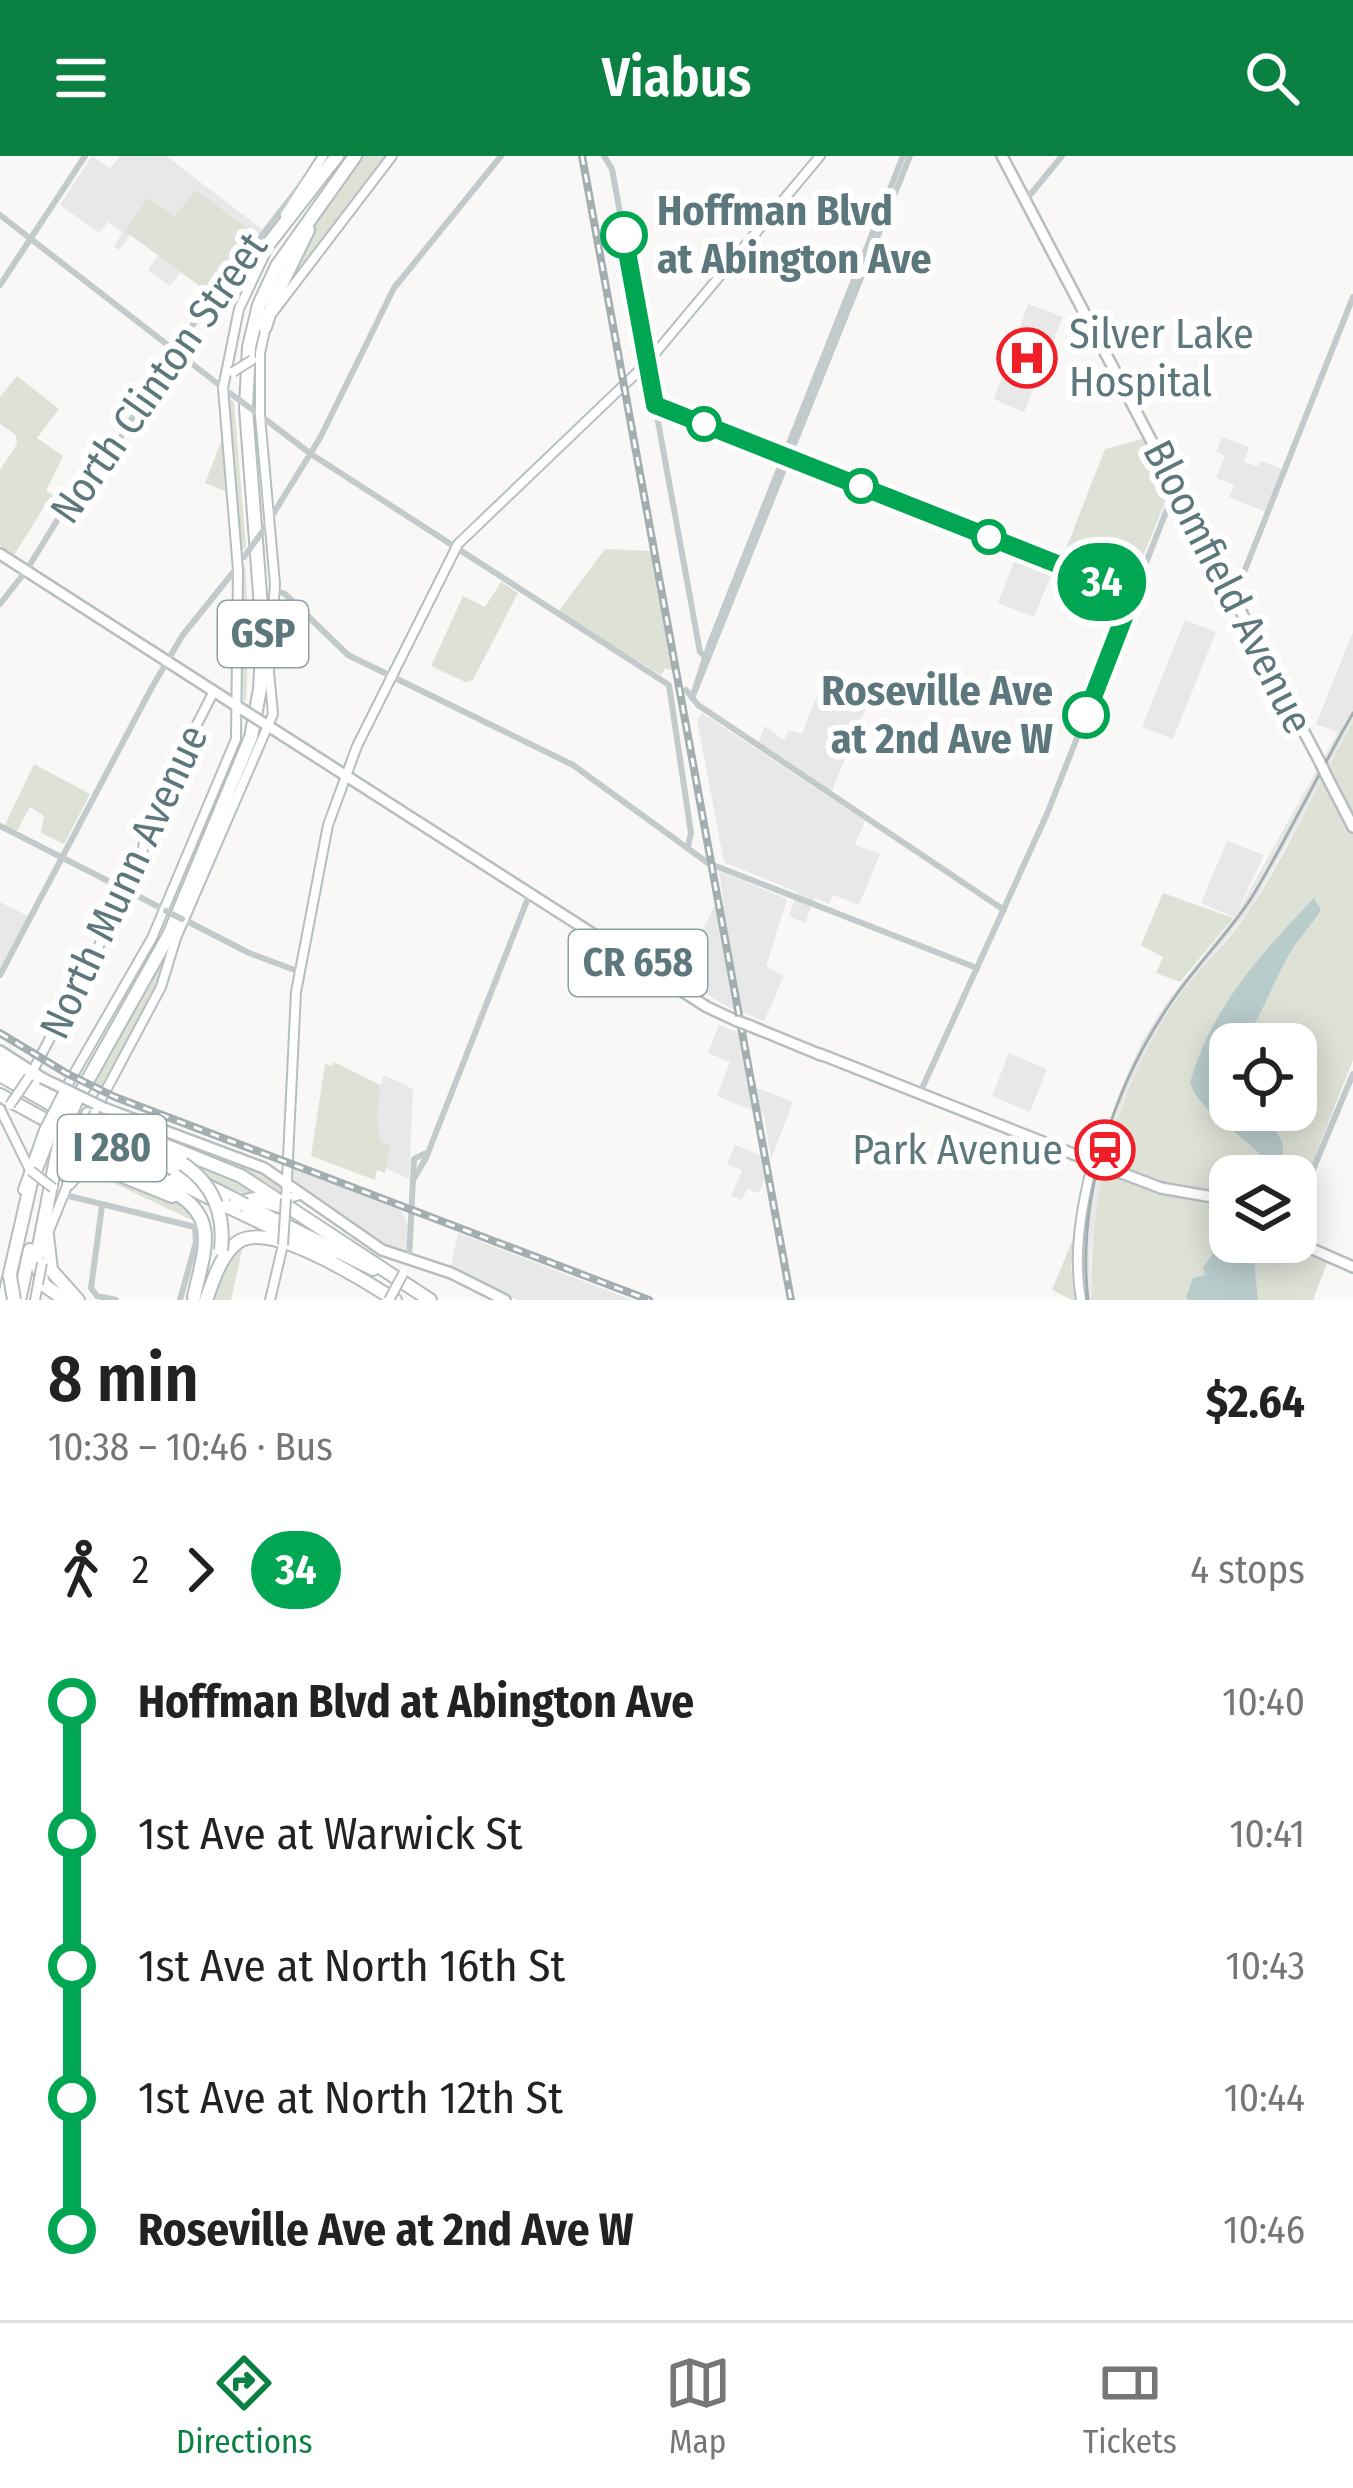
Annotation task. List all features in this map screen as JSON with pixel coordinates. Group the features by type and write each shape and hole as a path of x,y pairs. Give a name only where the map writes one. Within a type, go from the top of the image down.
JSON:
{"highway":[{"name":"GSP","path":"70,1097 159,937 243,739 251,694 254,626 238,396 242,340 267,268 342,161 355,156"},
{"path":"270,242 342,161"},
{"path":"266,327 342,161"},
{"path":"0,1062 202,1179 222,1224 214,1280"},
{"name":"I 280","path":"0,1075 91,1113 236,1205 324,1252 394,1300"},
{"path":"10,1299 70,1097"},
{"path":"4,1104 192,1203 204,1222 193,1299"},
{"name":"I 280","path":"4,1104 339,1250 419,1300"},
{"path":"91,1113 236,1173 430,1300"},
{"path":"56,1134 170,1183 236,1205"},
{"path":"10,1299 10,1276 29,1186 56,1134"},
{"path":"56,1134 36,1265 44,1285 65,1300"},
{"path":"67,1189 80,1167 91,1163 176,1198 199,1216 204,1244"},
{"path":"193,1299 218,1221 234,1204 262,1200 324,1228"},
{"path":"47,1235 50,1267 78,1300"},
{"path":"193,1299 214,1280 233,1247 249,1237 265,1235 341,1269 394,1300"}],"main road":[{"name":"North Clinton Street","path":"303,182 323,156"},
{"path":"35,1300 47,1235 91,1113 161,987 183,919 267,721 275,590 257,413 256,356 266,327 285,296 392,156"},
{"path":"270,1300 283,1245 300,972 328,825 392,677 456,547 647,364 820,156"},
{"name":"Bloomfield Avenue","path":"1002,156 1352,825"},
{"path":"70,1097 165,910 232,750 241,708 227,391 230,367 241,303 303,182"},
{"path":"230,367 256,356"},
{"name":"CR 658","path":"0,554 707,1007 1161,1188 1209,1196"},
{"name":"North Munn Avenue","path":"4,1104 35,1076 142,864 147,822 214,692"},
{"path":"0,1051 91,1113 258,1165 376,1247 408,1262 451,1273 505,1300"},
{"path":"4,1104 30,1170 53,1188 67,1189"},
{"path":"10,1299 30,1170 56,1134"},
{"path":"1081,1300 1077,1274 1081,1222 1098,1164"},
{"path":"286,1199 306,1197"},
{"path":"1317,1249 1353,1265"},
{"path":"394,1300 408,1262"}],"street":[{"path":"0,285 86,156"},
{"path":"0,975 167,662 269,523 310,454 394,288 501,156"},
{"path":"604,156 612,169 700,653 708,658"},
{"path":"692,698 906,156"},
{"path":"1025,201 1062,156"},
{"name":"North Clinton Street","path":"0,604 66,506 115,447 173,350 303,182"},
{"path":"0,215 310,454 666,683 674,697 673,729 691,833 688,846"},
{"path":"1234,597 1353,297"},
{"path":"920,1094 1047,814 1176,486"},
{"path":"275,590 289,597 343,652 573,765 707,859 977,968"},
{"path":"674,697 689,688 708,658"},
{"path":"689,688 698,706 1004,910"},
{"path":"674,697 692,698"},
{"path":"0,826 249,953 300,972"},
{"path":"413,1180 530,893"},
{"path":"1317,1164 1353,1074"},
{"path":"408,1262 414,1160 429,1146"},
{"path":"67,1189 102,1206 196,1228 193,1299"},
{"path":"102,1206 93,1249 92,1293 116,1300"}],"shaded area":[{"path":"92,156 110,169 120,156 166,156 262,229 211,294 181,272 170,286 148,270 158,255 130,235 119,250 114,246 123,232 108,222 99,233 60,205"},
{"path":"361,156 387,156 281,297 312,229"},
{"path":"196,190 257,236 211,294 125,231 148,198 175,216"},
{"name":"Silver Lake Hospital","path":"1028,304 1063,317 1024,412 994,399"},
{"path":"17,376 59,409 37,438 63,456 46,491 65,501 60,507 48,501 14,555 0,546 0,470 17,444 16,435 0,424 0,397"},
{"path":"227,397 234,402 246,547 242,551"},
{"path":"223,437 227,492 205,483"},
{"path":"1149,437 1172,485 1131,586 1062,559 1105,449"},
{"path":"1222,437 1249,447 1244,462 1258,467 1261,461 1283,469 1266,512 1229,497 1234,485 1216,478 1225,456 1216,452"},
{"path":"605,549 652,551 672,670 665,668 661,675 558,612"},
{"path":"1019,549 1056,564 1034,617 998,603"},
{"path":"245,563 249,633 243,701 239,609"},
{"path":"501,582 518,593 473,680 465,682 431,666 463,596 485,607"},
{"path":"1185,620 1216,632 1173,739 1142,727"},
{"path":"1353,632 1353,722 1337,756 1249,911 1178,998 1123,1103 1098,1199 1090,1259 1092,1300 1084,1300 1079,1271 1084,1216 1122,1087 1142,1041 1166,1003 1234,917 1201,903 1227,841 1264,855 1235,916 1338,732 1316,724"},
{"path":"826,672 873,690 831,793 758,743 765,726 784,740 789,730 802,734"},
{"path":"702,713 865,821 855,845 880,854 859,905 833,895 829,904 815,898 805,923 789,916 797,892 724,862 697,720"},
{"path":"1353,722 1353,1060 1316,1155 1209,1155 1209,1263 1317,1263 1317,1259 1327,1263 1313,1300 1092,1300 1101,1183 1137,1070 1175,1002 1251,908"},
{"path":"34,764 90,794 64,844 41,833 44,816 30,807 17,831 5,825"},
{"path":"719,871 787,899 766,966 784,976 764,1021 724,1005 686,981 695,966 687,961 714,907 724,905"},
{"path":"1163,893 1233,918 1180,982 1156,973 1163,957 1141,945"},
{"path":"1314,898 1321,910 1291,952 1254,1023 1215,1023 1257,961"},
{"path":"0,902 28,916 0,968"},
{"path":"169,950 132,1038 102,1088 94,1085 92,1081"},
{"path":"719,1025 739,1033 747,1084 793,1102 771,1159 764,1115 717,1096 730,1062 708,1053"},
{"path":"1209,1034 1209,1110 1190,1083"},
{"path":"1009,1053 1047,1069 1030,1112 992,1096"},
{"path":"334,1062 380,1085 379,1135 381,1142 390,1144 385,1173 377,1170 375,1180 311,1156 325,1064"},
{"path":"384,1075 413,1089 409,1179 386,1168 390,1144 381,1142 378,1134 376,1095"},
{"path":"98,1112 258,1171 281,1185 280,1195"},
{"path":"1233,1131 1276,1131 1283,1144 1283,1155 1260,1155"},
{"path":"735,1145 760,1155 765,1178 759,1193 747,1189 742,1200 731,1196 742,1170 727,1164"},
{"path":"176,1155 198,1160 276,1200 223,1185"},
{"path":"95,1166 180,1203 196,1217 194,1221 92,1173"},
{"path":"288,1167 401,1210 408,1225 406,1255 377,1243 287,1183"},
{"path":"458,1233 632,1300 517,1300 451,1267"},
{"path":"1075,1234 1071,1268 1075,1300 1072,1300 1052,1290"},
{"path":"243,1245 231,1300 211,1300 230,1255"},
{"path":"1209,1259 1209,1263 1254,1263 1258,1300 1189,1300 1193,1278 1205,1275 1203,1267"}],"tram line":[{"path":"1088,1300 1088,1221 1094,1181 1134,1066 1174,998 1252,897 1353,713"}],"railway":[{"path":"582,156 791,1300"},
{"path":"0,1033 115,1097 649,1300"}],"bus line":[{"name":"34","path":"624,235 655,405 1133,594 1086,715"}],"place":[{"name":"Hoffman Blvd at Abington Ave","path":"624,235"},
{"name":"Silver Lake Hospital","path":"1027,358"},
{"name":"Roseville Ave at 2nd Ave W","path":"1086,715"},
{"name":"Park Avenue","path":"1105,1150"}]}
